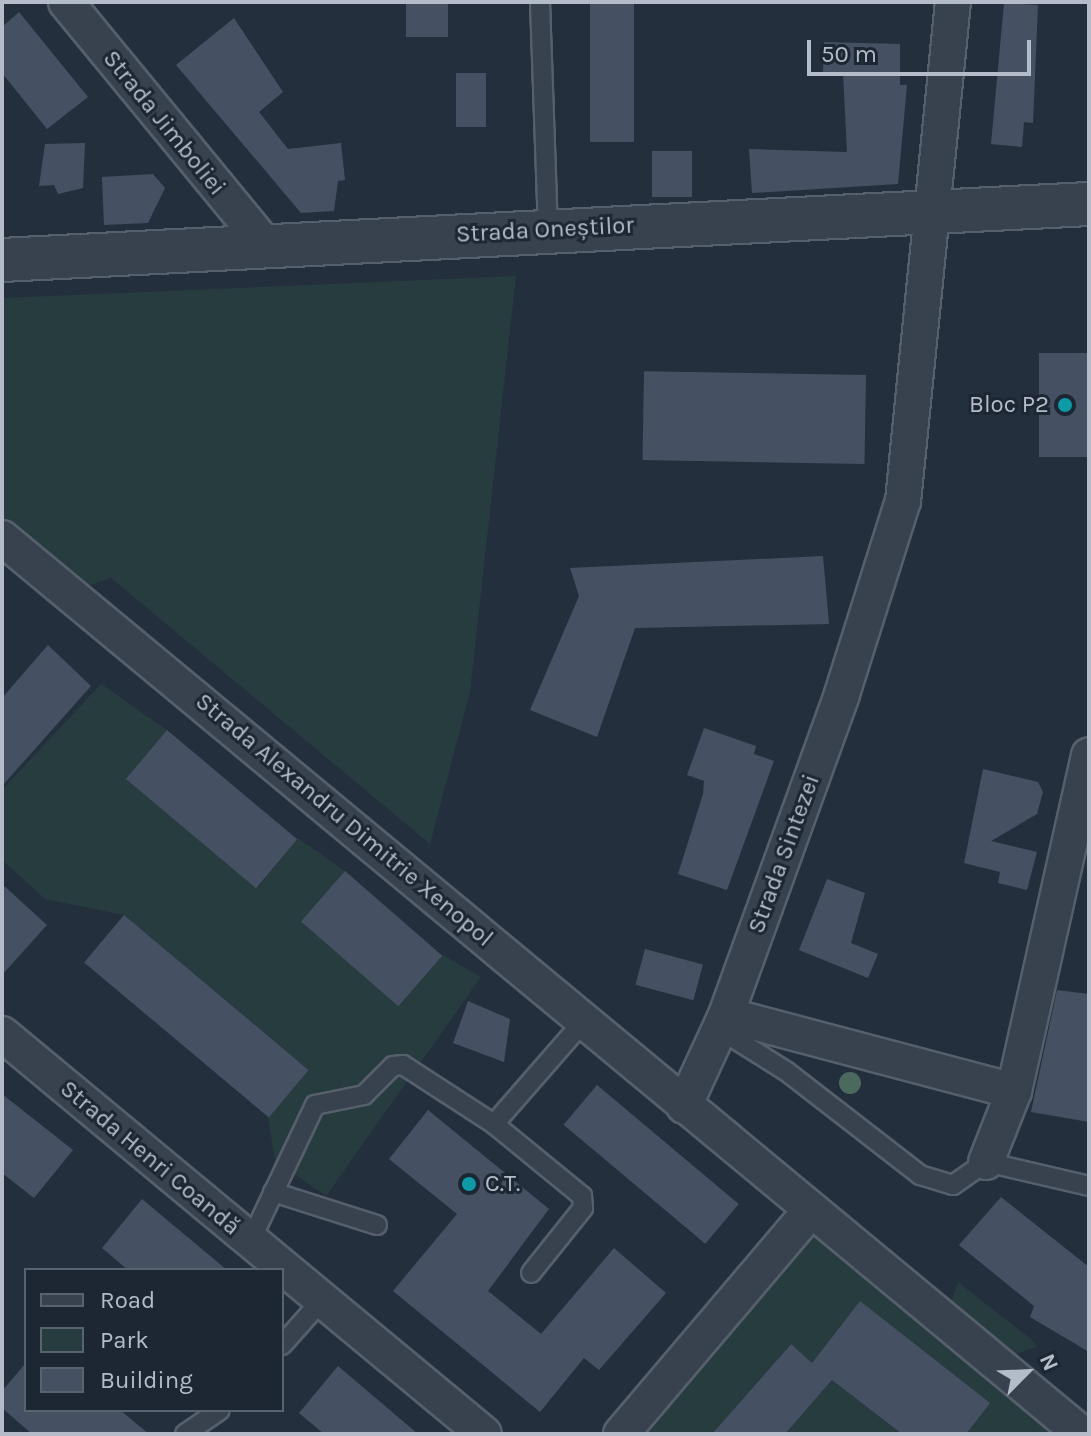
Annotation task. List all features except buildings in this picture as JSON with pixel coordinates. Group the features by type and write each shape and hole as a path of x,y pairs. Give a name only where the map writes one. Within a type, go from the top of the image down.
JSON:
{"street":[{"name":"Strada Jimboliei","path":"66,2 264,243"},
{"name":"Strada Sintezei","path":"722,1022 842,694 903,501 929,213 953,2"},
{"name":"Strada Oneștilor","path":"2,260 264,243 1089,204"},
{"name":"Strada Alexandru Dimitrie Xenopol","path":"4,543 405,868 582,1023 1082,1434"},
{"path":"986,1162 1014,1091 1089,755"},
{"path":"684,1106 722,1022 1014,1091"},
{"name":"Strada Henri Coandă","path":"2,1034 281,1268"},
{"path":"621,1434 811,1210"},
{"name":"Strada Henri Coandă","path":"284,1270 484,1434"}],"lane":[{"path":"540,2 548,230"},
{"path":"722,1022 920,1175 953,1185 986,1162 1089,1186"},
{"path":"494,1124 582,1023"},
{"path":"250,1242 315,1105 364,1095 393,1066 403,1065 494,1124 582,1196 583,1208 531,1273"},
{"path":"273,1192 377,1225"},
{"path":"284,1343 321,1301"},
{"path":"185,1434 217,1412"}],"green space":[{"path":"516,276 470,692 430,844 111,578 81,588 2,529 2,298"},
{"path":"101,684 167,730 127,780 258,887 298,838 345,871 400,1005 443,955 481,977 326,1196 275,1160 268,1117 308,1069 124,915 45,899 2,860 2,790"},
{"path":"811,1210 1082,1434 966,1434 860,1301 812,1363 790,1344 719,1426 727,1434 621,1434"},
{"path":"958,1282 1037,1347 1006,1357 949,1307"},
{"path":"832,1380 902,1434 785,1434"}],"place":[{"name":"Bloc P2","path":"1065,405"},
{"name":"C.T.","path":"469,1184"}]}
